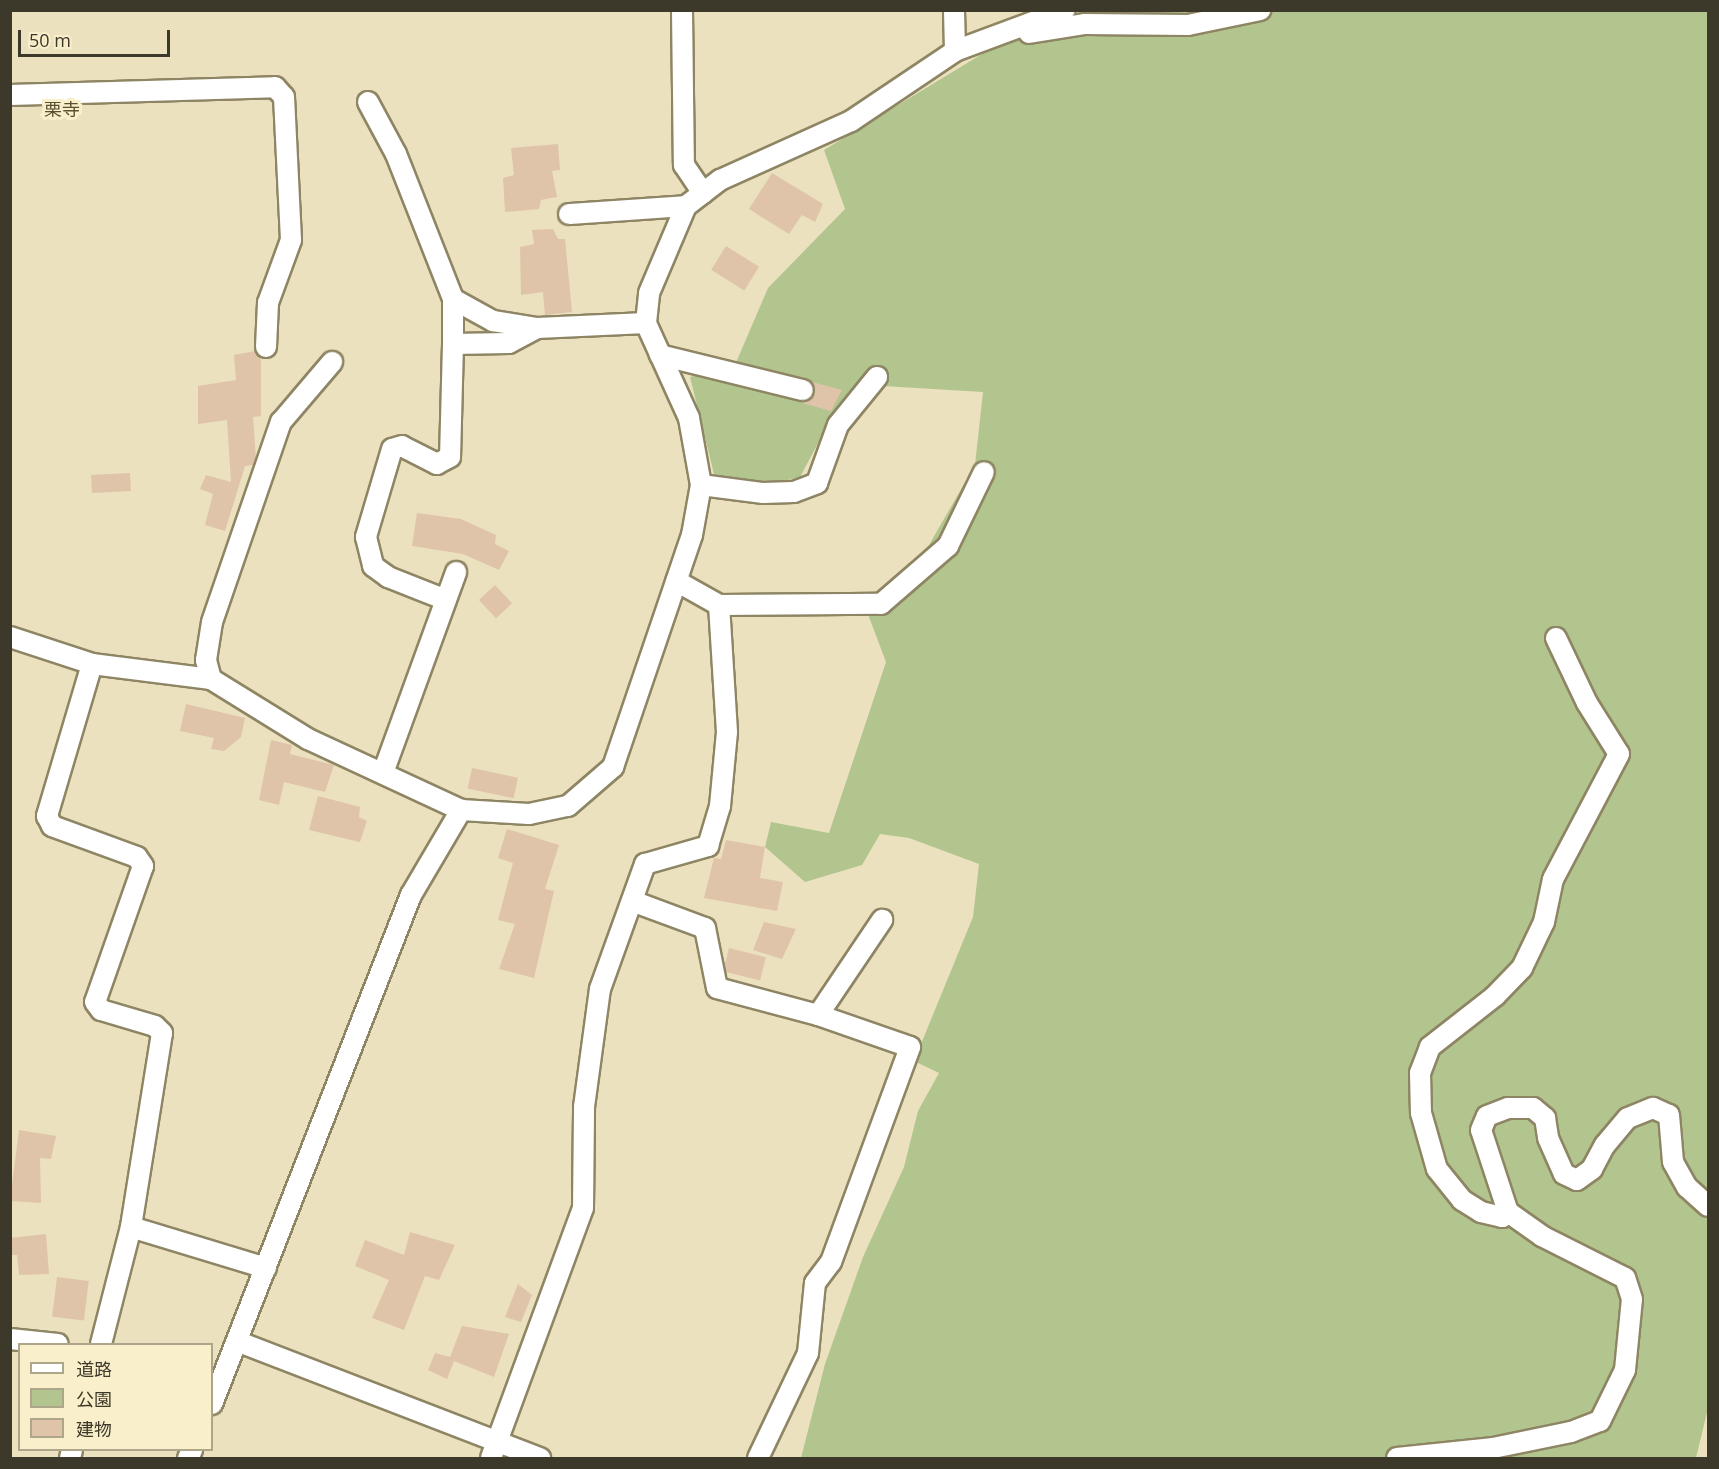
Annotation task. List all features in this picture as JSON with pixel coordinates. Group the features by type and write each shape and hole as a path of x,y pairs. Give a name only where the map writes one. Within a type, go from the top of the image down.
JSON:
{"street":[{"path":"681,10 684,165 703,193"},
{"path":"954,10 955,51"},
{"path":"10,637 92,663 211,680 308,739 461,810 529,814 568,806 613,767 692,536 701,485 689,417 646,323 649,293 686,206 720,180 851,121 955,51 1065,10"},
{"path":"985,40 1085,24 1188,25 1260,10"},
{"path":"10,95 275,87 284,97 291,240 268,303 266,347"},
{"path":"368,102 396,154 453,299 453,344 450,457 437,464 402,446 392,449 366,537 373,566 380,572 446,600"},
{"path":"569,213 686,206"},
{"path":"453,299 493,321 537,328 646,323"},
{"path":"453,344 510,343 537,328"},
{"path":"660,355 803,390"},
{"path":"211,680 206,660 212,622 281,422 332,362"},
{"path":"701,485 763,493 794,492 817,483 838,425 877,377"},
{"path":"676,581 719,605 881,604 948,546 984,472"},
{"path":"383,773 456,572"},
{"path":"494,1451 583,1208 585,1107 600,989 645,864 708,846 720,806 727,732 719,605"},
{"path":"1508,1212 1502,1216 1481,1212 1462,1200 1437,1169 1421,1113 1420,1073 1431,1047 1495,996 1522,968 1544,922 1553,879 1619,754 1609,733 1587,703 1557,638"},
{"path":"92,663 47,816 52,826 137,856 143,866 95,1002 101,1010 155,1026 162,1033 131,1227 101,1343"},
{"path":"213,1399 218,1375 239,1342 411,895 461,810"},
{"path":"632,901 705,928 717,988 818,1015 910,1047 831,1262 815,1283 808,1353 758,1458"},
{"path":"818,1015 882,920"},
{"path":"1397,1458 1493,1448 1571,1431 1600,1420 1625,1370 1632,1299 1625,1278 1542,1236 1508,1212 1480,1130 1487,1116 1508,1108 1533,1108 1545,1118 1548,1138 1564,1174 1577,1180 1592,1168 1605,1144 1628,1118 1653,1108 1669,1115 1673,1162 1687,1188 1708,1206"},
{"path":"131,1227 266,1268"},
{"path":"10,1339 48,1343"},
{"path":"239,1342 494,1451 540,1458"}],"green space":[{"path":"1101,11 1708,11 1708,1408 1696,1458 801,1458 825,1364 863,1257 904,1167 918,1111 939,1073 914,1061 973,917 979,864 909,838 880,834 862,865 805,882 765,847 771,822 829,833 886,662 866,609 929,545 975,465 983,392 883,386 837,408 800,477 760,487 714,474 690,377 735,365 768,288 845,209 824,150 987,51"}],"building":[{"path":"558,144 560,170 552,171 557,197 541,200 539,209 505,212 503,178 514,175 511,148"},
{"path":"772,173 823,204 815,222 802,215 789,234 749,209"},
{"path":"553,229 558,239 565,239 572,312 545,315 543,292 521,295 520,247 534,244 532,230"},
{"path":"726,246 759,267 744,290 711,270"},
{"path":"255,351 261,360 261,416 253,417 256,459 253,465 245,466 225,531 205,525 213,494 200,489 206,475 231,482 227,420 198,424 198,386 236,380 234,355"},
{"path":"812,382 842,390 831,411 802,403 814,393"},
{"path":"130,473 131,491 92,493 91,475"},
{"path":"417,513 461,519 496,535 495,544 509,551 499,570 463,554 412,546"},
{"path":"495,585 512,603 496,618 479,600"},
{"path":"186,704 245,718 241,737 224,751 211,749 214,738 180,731"},
{"path":"271,740 292,745 290,754 334,765 325,792 284,782 279,805 259,800"},
{"path":"472,768 518,778 514,798 468,789"},
{"path":"318,796 360,807 359,817 367,821 360,842 309,830"},
{"path":"507,829 559,845 545,889 554,891 534,978 499,969 515,924 498,920 513,863 498,858"},
{"path":"726,840 765,847 760,878 783,882 777,911 704,898 714,858 721,859"},
{"path":"764,922 796,929 782,959 753,950"},
{"path":"729,948 766,957 760,980 723,971"},
{"path":"19,1130 56,1136 51,1159 40,1158 41,1203 10,1201"},
{"path":"410,1232 455,1245 439,1280 425,1276 404,1330 372,1318 389,1280 355,1266 365,1240 404,1255"},
{"path":"46,1234 49,1274 19,1275 17,1255 10,1255 10,1238"},
{"path":"57,1277 89,1281 84,1321 52,1317"},
{"path":"518,1284 532,1295 521,1322 505,1317"},
{"path":"462,1326 509,1334 494,1377 454,1361 447,1379 428,1370 435,1353 450,1357"}],"district":[{"name":"栗寺","path":"62,109"}]}
